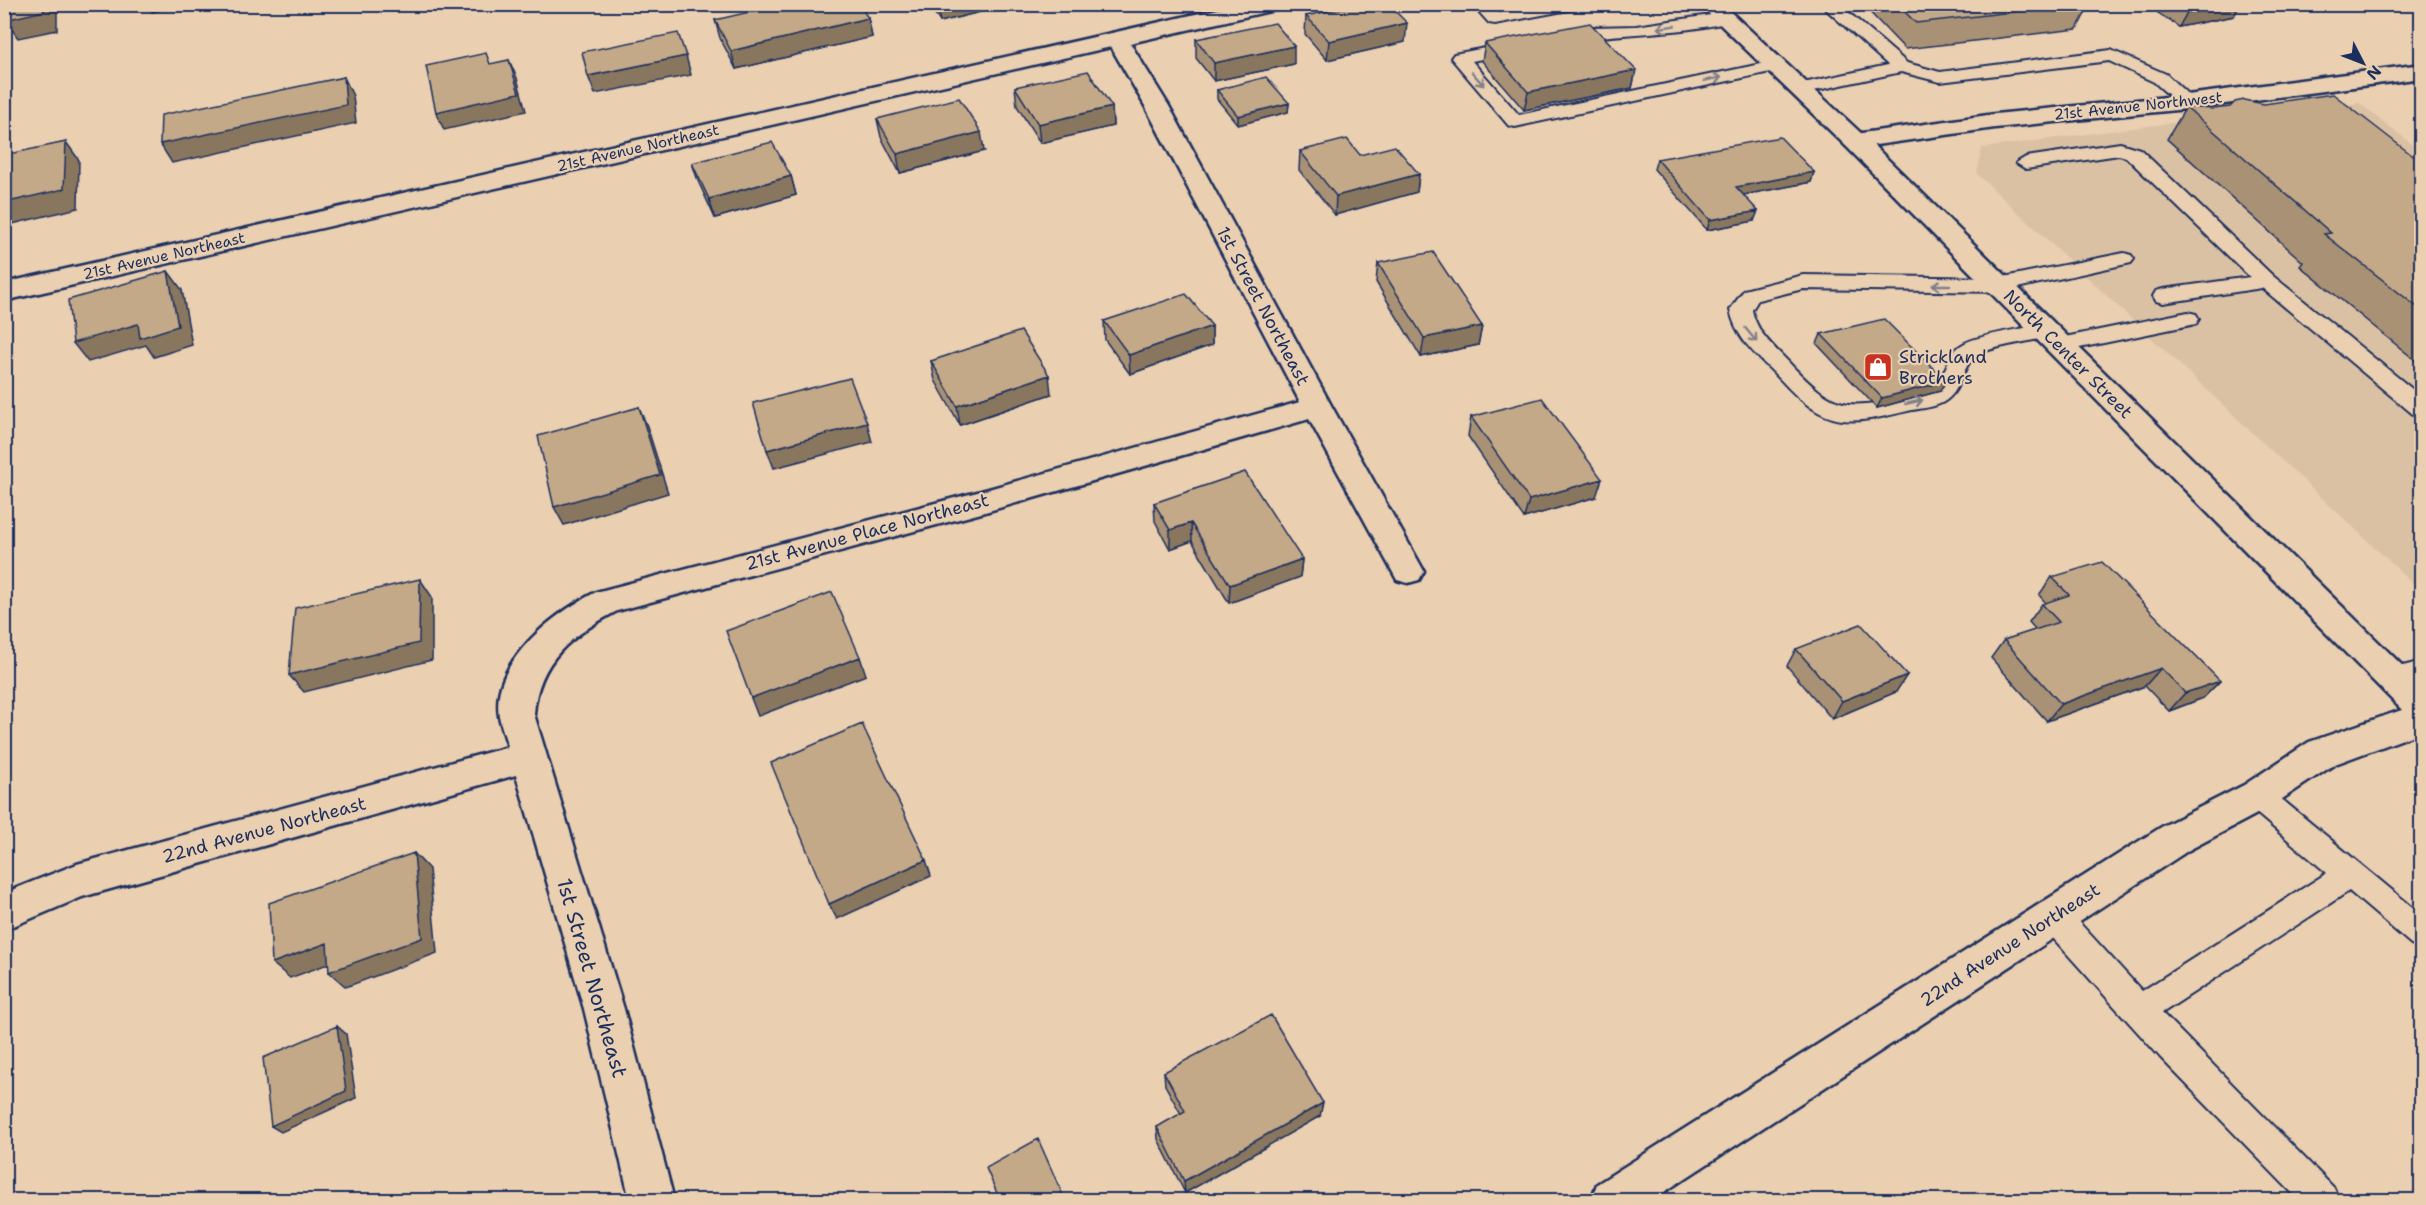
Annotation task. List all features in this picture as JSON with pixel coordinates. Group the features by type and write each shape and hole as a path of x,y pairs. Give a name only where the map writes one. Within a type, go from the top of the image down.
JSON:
{"street":[{"name":"21st Avenue Northeast","path":"4,292 1118,41 1271,4"},
{"name":"North Center Street","path":"1719,9 1775,66 1855,141 2421,708"},
{"name":"1st Street Northeast","path":"1118,41 1157,106 1317,407 1408,571"},
{"name":"21st Avenue Northwest","path":"1855,141 1995,121 2187,102 2421,71"},
{"name":"21st Avenue Place Northeast","path":"527,757 516,714 520,686 541,647 582,613 608,601 973,504 1317,407"},
{"name":"22nd Avenue Northeast","path":"1613,1200 2176,838 2257,796 2322,753 2421,717"},
{"name":"1st Street Northeast","path":"527,757 603,1009 652,1200"},
{"name":"22nd Avenue Northeast","path":"4,912 77,881 527,757"}],"lane":[{"path":"1480,4 1495,19 1574,4"},
{"path":"1828,4 1900,67"},
{"path":"1719,9 1636,31 1592,32 1460,58 1515,121 1775,66"},
{"path":"1800,89 1900,67 1940,77 2111,55 2160,78 2187,102"},
{"path":"2026,163 2120,149 2133,153 2266,281 2421,409"},
{"path":"2124,259 1999,285 1803,282 1751,295 1742,310 1745,329 1793,380 1820,403 1844,414 1862,414 1936,397 1945,392 1963,353 1972,348 2188,319"},
{"path":"2163,296 2266,281"},
{"path":"2393,679 2421,672"},
{"path":"2257,796 2421,934"},
{"path":"2139,1010 2351,874"},
{"path":"2054,917 2273,1153 2322,1200"}],"shaded area":[{"path":"2359,103 2421,151 2421,591 1977,174 1982,148 2171,123"}],"building":[{"path":"4,4 44,4 44,11 5,20 6,7"},
{"path":"784,4 859,4 868,18 731,51 715,20"},
{"path":"1359,4 1388,4 1407,23 1329,41 1306,16"},
{"path":"1897,4 2084,4 1916,23"},
{"path":"2182,4 2210,4 2189,9"},
{"path":"1275,23 1294,46 1214,63 1196,39"},
{"path":"1590,23 1636,70 1528,92 1485,43"},
{"path":"678,33 686,56 588,76 582,52"},
{"path":"486,53 490,64 509,60 519,93 436,112 426,66"},
{"path":"1088,71 1112,107 1038,124 1015,87"},
{"path":"344,77 346,105 160,144 161,115"},
{"path":"1266,77 1289,103 1238,116 1217,90"},
{"path":"2333,94 2421,162 2421,310 2324,234 2331,233 2186,107 2213,109 2230,107 2235,102 2244,100 2264,104"},
{"path":"959,98 981,132 897,154 877,119"},
{"path":"1780,137 1814,172 1736,187 1758,211 1710,220 1657,159"},
{"path":"1347,139 1360,155 1395,146 1419,174 1336,196 1300,151"},
{"path":"66,142 64,189 4,203 4,155"},
{"path":"772,142 791,176 709,199 692,163"},
{"path":"1433,252 1482,326 1424,338 1378,263"},
{"path":"168,271 178,326 140,338 138,324 73,343 68,300"},
{"path":"1186,294 1212,326 1129,355 1104,321"},
{"name":"Strickland Brothers","path":"1884,319 1946,381 1882,398 1821,334"},
{"path":"1021,331 1049,375 957,406 931,361"},
{"path":"850,378 867,423 767,450 753,403"},
{"path":"1542,398 1602,479 1529,500 1471,417"},
{"path":"639,407 660,475 554,507 538,436"},
{"path":"1245,472 1302,559 1230,585 1191,523 1170,530 1154,503"},
{"path":"2102,562 2220,681 2185,693 2161,668 2061,704 2004,640 2059,622 2042,604 2069,595 2052,577"},
{"path":"420,579 419,643 289,675 295,608"},
{"path":"832,592 860,657 751,698 726,631"},
{"path":"1861,624 1907,675 1842,701 1796,649"},
{"path":"862,724 926,860 829,904 771,763"},
{"path":"414,853 422,938 329,972 327,943 272,963 269,903"},
{"path":"1271,1015 1323,1103 1184,1181 1157,1127 1185,1111 1164,1072"},
{"path":"337,1026 346,1091 271,1126 263,1058"},
{"path":"1038,1139 1065,1200 1000,1200 986,1168"},
{"path":"948,1194 951,1200 935,1200"}],"place":[{"name":"Strickland Brothers","path":"1878,367"}]}
